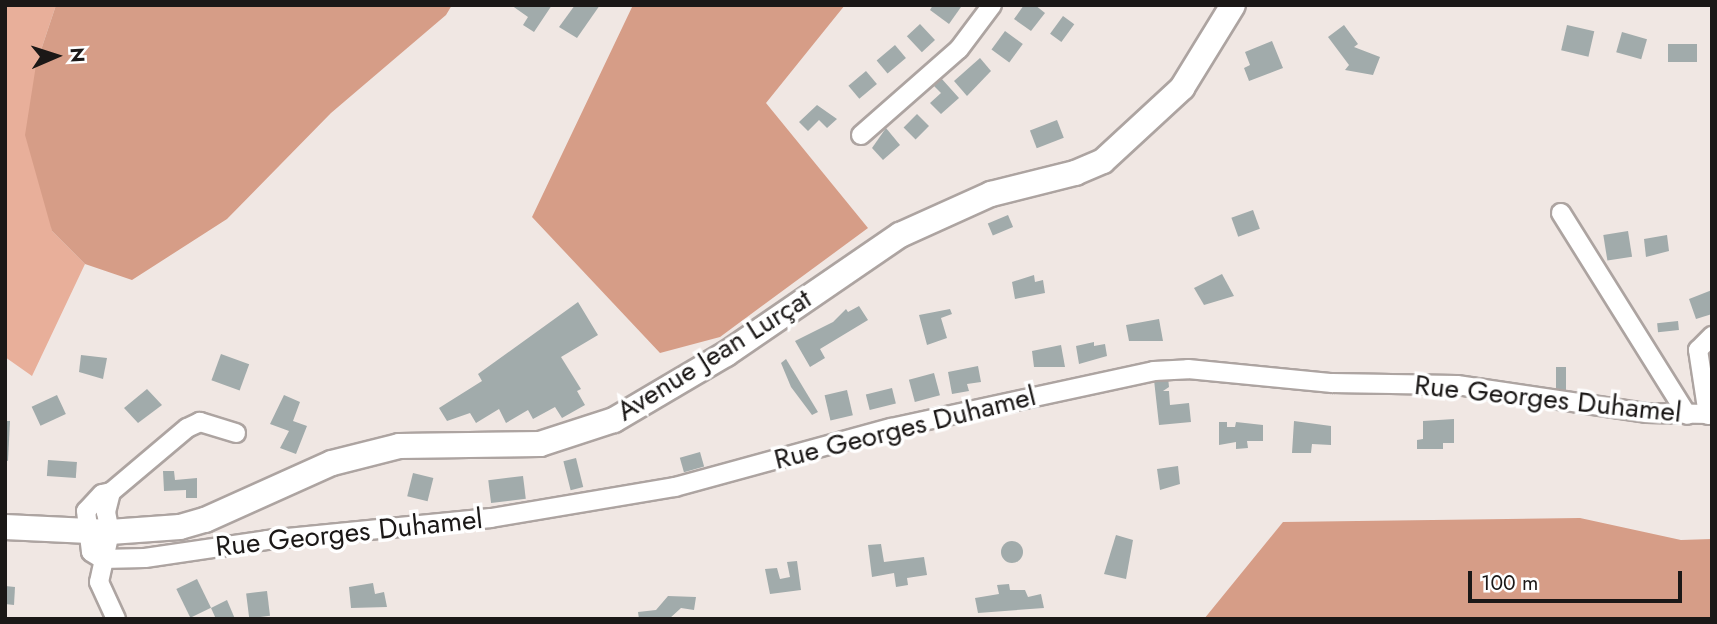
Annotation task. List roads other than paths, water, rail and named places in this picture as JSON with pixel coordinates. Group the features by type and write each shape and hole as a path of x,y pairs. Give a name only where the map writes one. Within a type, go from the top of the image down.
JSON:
{"main road":[{"name":"Avenue Jean Lurçat","path":"5,527 154,531 205,520 332,463 399,446 540,444 614,420 726,354 900,234 991,194 1075,173 1103,160 1182,89 1233,5"}],"street":[{"path":"862,135 959,48 992,5"},
{"path":"1562,213 1687,415"},
{"path":"1710,415 1698,350 1712,336"},
{"name":"Rue Georges Duhamel","path":"102,559 491,518 675,487 891,428 1154,371 1201,370 1332,383 1457,385 1687,415 1710,415"},
{"path":"116,619 99,582 102,559 99,531 111,492 187,428 200,422 236,433"}]}
